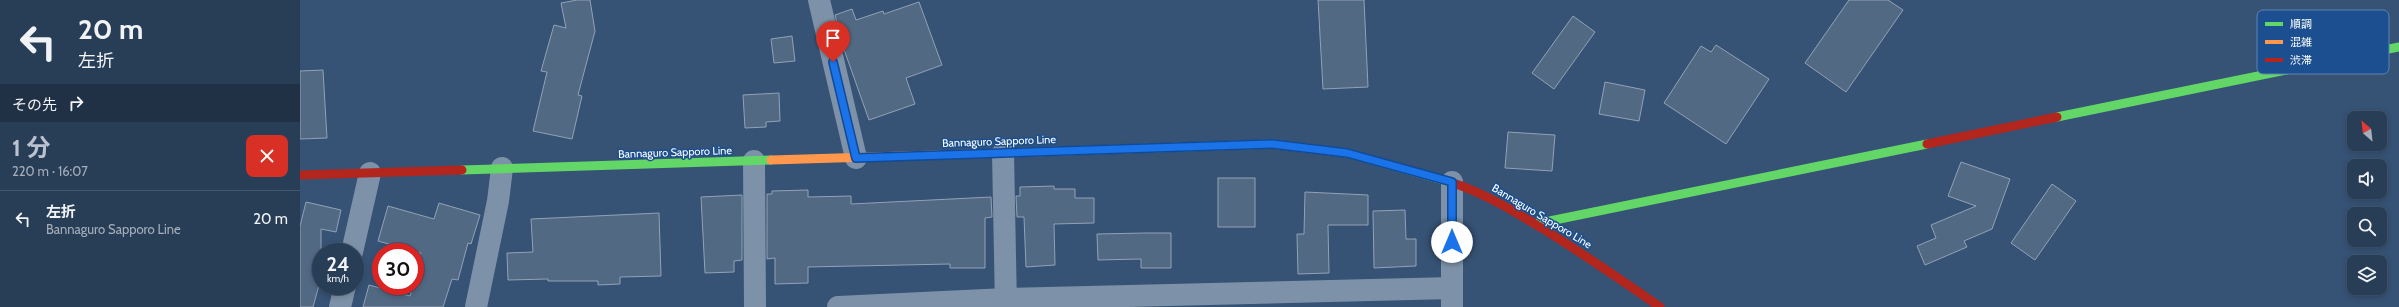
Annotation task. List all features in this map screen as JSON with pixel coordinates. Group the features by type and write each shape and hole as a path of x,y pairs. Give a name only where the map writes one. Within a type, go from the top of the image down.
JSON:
{"main road":[{"path":"2389,49 2399,47"},
{"path":"1535,224 2267,74"},
{"name":"Bannaguro Sapporo Line","path":"300,175 1272,144 1347,153 1452,182 1491,198 1604,267 1660,307"}],"street":[{"path":"819,0 856,158"},
{"path":"1004,153 1006,303"},
{"path":"754,161 755,307"},
{"path":"476,307 498,201 502,168"},
{"path":"354,243 370,172"},
{"path":"838,307 1006,303 1452,297 1452,182"},
{"path":"340,307 343,295"}],"building":[{"path":"577,0 590,0 595,31 578,95 582,96 572,139 533,131 547,72 541,71 554,25 566,28 561,3"},
{"path":"1318,0 1364,0 1368,87 1323,89"},
{"path":"1849,0 1888,0 1903,10 1846,92 1805,63"},
{"path":"919,2 942,65 906,78 915,104 869,120 841,41 835,15 852,9 856,20 883,11 884,14"},
{"path":"1573,16 1595,32 1554,89 1532,73"},
{"path":"792,36 795,61 774,63 771,39"},
{"path":"1716,45 1769,79 1726,144 1664,103 1701,46 1711,52"},
{"path":"323,70 327,138 300,139 300,71"},
{"path":"1605,82 1645,90 1639,121 1599,114"},
{"path":"779,93 780,121 766,122 766,127 745,128 743,95"},
{"path":"1508,132 1555,135 1552,171 1505,168"},
{"path":"1961,162 2010,179 1992,229 1964,241 1967,247 1925,265 1917,246 1936,238 1931,225 1976,206 1948,196"},
{"path":"1218,178 1255,178 1255,227 1218,227"},
{"path":"2052,184 2076,201 2035,260 2011,243"},
{"path":"1054,186 1054,189 1075,189 1075,198 1094,198 1094,223 1054,224 1055,265 1026,267 1024,217 1017,217 1016,196 1020,196 1020,187"},
{"path":"808,190 808,197 851,196 851,204 991,197 992,217 985,218 985,268 950,268 950,264 808,267 808,283 775,284 775,258 767,259 767,194 772,194 772,191"},
{"path":"1305,192 1368,195 1368,225 1328,225 1329,273 1298,274 1297,234 1304,234"},
{"path":"742,195 742,260 734,261 734,272 705,273 701,197"},
{"path":"306,202 341,210 336,232 321,229 321,243 312,243 312,295 316,295 313,307 300,307 300,226"},
{"path":"439,203 480,215 471,244 468,243 458,280 452,279 443,307 363,307 369,285 372,286 372,295 424,295 424,243 385,243 378,241 388,206 434,219"},
{"path":"1405,210 1406,239 1416,239 1416,266 1374,268 1373,211"},
{"path":"659,213 661,276 620,277 620,284 598,285 598,281 548,281 548,279 508,280 507,253 533,252 531,219"},
{"path":"1171,233 1171,268 1141,268 1141,259 1098,260 1097,234"}],"traffic: fast":[{"path":"2389,49 2399,47"},
{"path":"2057,117 2267,74"},
{"path":"1063,151 1272,144 1347,153 1450,182"},
{"path":"1535,224 1927,144"},
{"path":"462,170 771,160"}],"traffic: slow":[{"path":"771,160 1063,151"}],"traffic: jam":[{"path":"1927,144 2057,117"},
{"path":"300,175 462,170"},
{"path":"1450,182 1476,192 1525,218 1590,259 1660,307"}],"route":[{"path":"833,62 856,158 1272,144 1347,153 1452,182 1452,242"}]}
